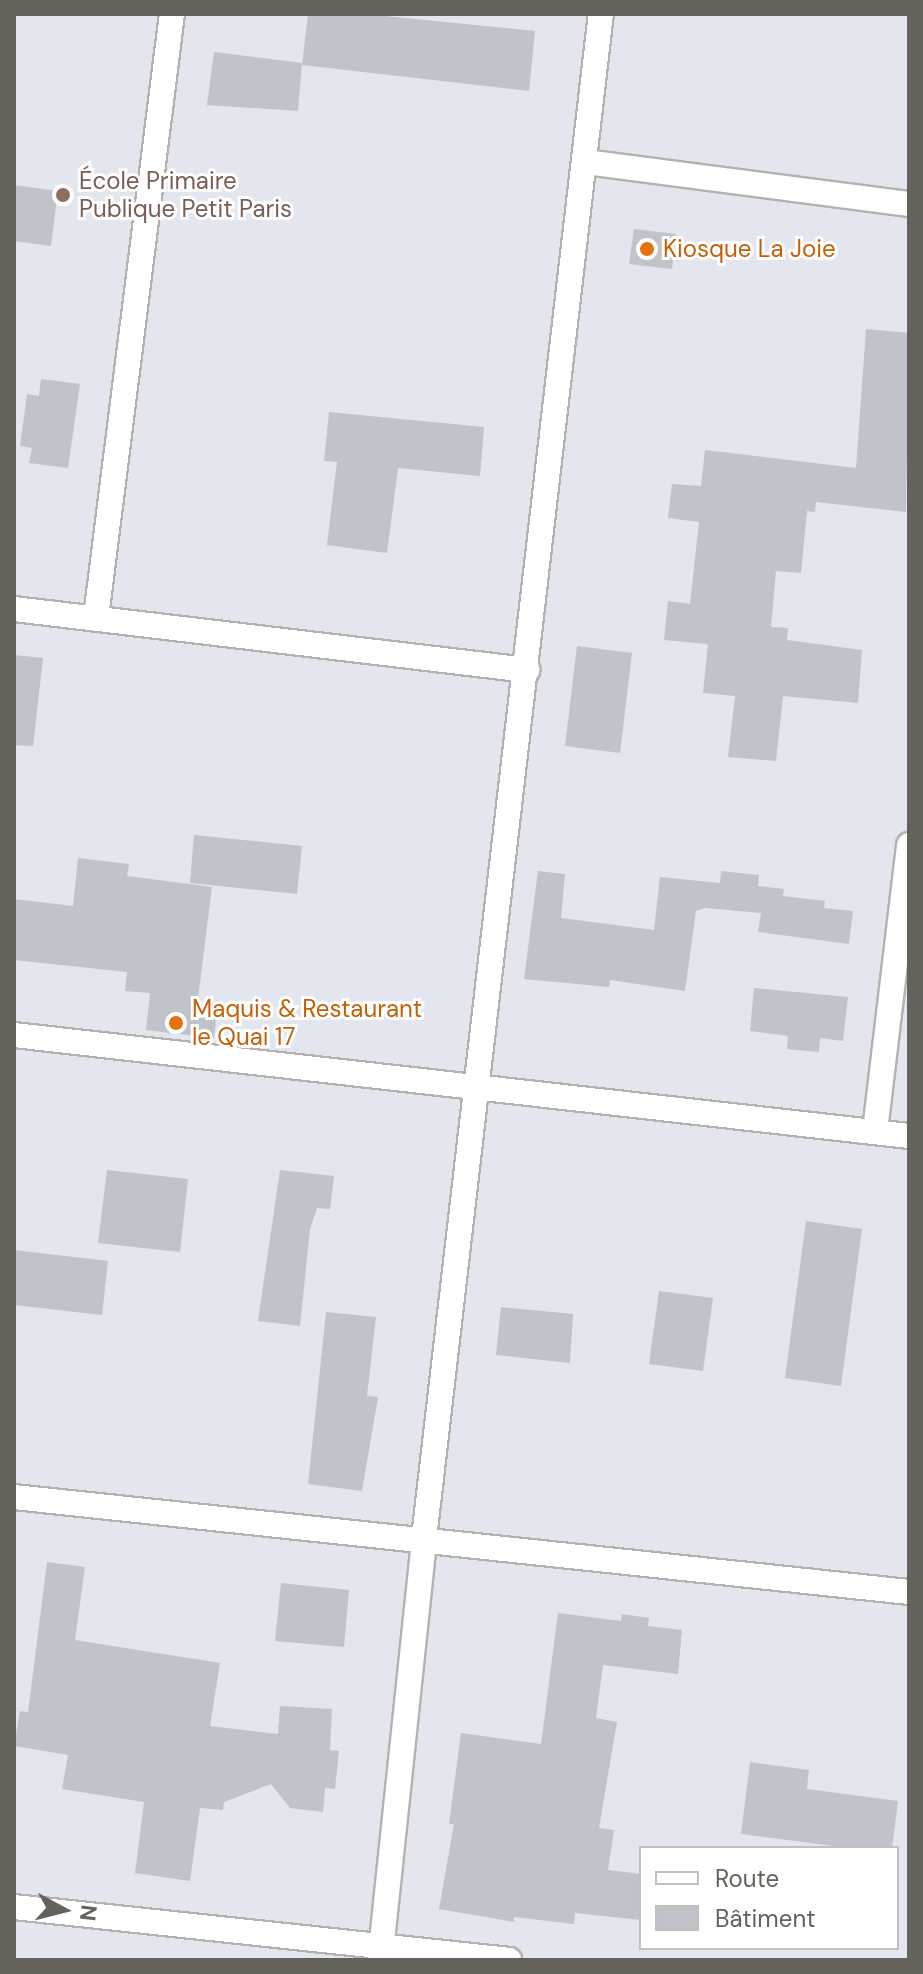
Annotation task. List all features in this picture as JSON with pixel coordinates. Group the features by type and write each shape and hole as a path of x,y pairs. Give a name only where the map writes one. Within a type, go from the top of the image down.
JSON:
{"street":[{"path":"96,617 172,14"},
{"path":"381,1952 424,1538 601,14"},
{"path":"585,162 909,204"},
{"path":"14,609 527,670"},
{"path":"875,1131 909,845"},
{"path":"14,1035 909,1136"},
{"path":"14,1497 424,1538 909,1592"},
{"path":"14,1907 381,1952 509,1960"}],"building":[{"path":"308,14 365,14 535,31 529,91 302,65"},
{"path":"214,52 302,63 298,111 207,105"},
{"path":"14,185 58,191 51,246 14,241"},
{"path":"634,229 676,234 672,269 629,264"},
{"path":"866,329 909,333 906,512 816,502 815,512 807,511 801,573 776,571 771,627 788,628 787,640 862,650 858,703 783,696 776,761 728,757 735,696 703,693 708,644 664,640 668,601 690,604 699,522 668,518 672,484 701,486 705,450 856,468"},
{"path":"41,379 80,384 68,468 29,463 32,448 20,446 27,394 39,396"},
{"path":"329,412 484,427 480,476 398,468 387,553 327,545 337,462 324,461"},
{"path":"577,646 632,653 620,753 565,746"},
{"path":"14,655 43,658 33,746 14,745"},
{"path":"194,835 302,846 297,894 190,883"},
{"path":"78,858 129,864 127,876 212,887 197,1007 217,1010 214,1038 146,1030 150,993 125,991 127,972 14,960 14,899 73,906"},
{"path":"538,871 565,874 561,918 654,930 660,877 720,883 721,871 759,875 758,886 784,889 783,896 825,901 824,908 853,911 849,944 758,932 761,913 705,908 696,911 685,991 610,980 609,987 524,979"},
{"path":"754,988 848,997 843,1041 820,1038 819,1052 787,1049 788,1036 750,1031"},
{"path":"107,1170 188,1179 180,1252 98,1243"},
{"path":"280,1170 334,1176 330,1209 317,1208 310,1229 300,1326 258,1321"},
{"path":"806,1221 862,1229 841,1386 785,1378"},
{"path":"14,1250 108,1261 102,1315 14,1305"},
{"path":"659,1291 713,1298 703,1371 649,1364"},
{"path":"501,1307 573,1314 570,1363 496,1355"},
{"path":"326,1312 376,1317 367,1396 378,1397 362,1491 308,1484"},
{"path":"47,1562 85,1567 75,1640 220,1663 210,1726 278,1734 280,1706 332,1709 330,1750 339,1751 335,1789 325,1788 323,1812 290,1808 271,1784 224,1802 223,1810 200,1808 190,1881 135,1873 144,1802 62,1789 68,1755 14,1746 20,1711 28,1712"},
{"path":"281,1583 349,1590 344,1647 275,1641"},
{"path":"558,1613 621,1621 622,1614 649,1618 648,1626 682,1630 678,1674 603,1665 596,1718 617,1722 599,1828 614,1830 608,1870 639,1874 639,1920 575,1913 574,1924 514,1917 514,1922 439,1909 454,1824 449,1824 461,1733 541,1744"},
{"path":"750,1762 809,1770 807,1789 898,1801 892,1846 834,1846 741,1834"}],"place":[{"name":"École Primaire Publique Petit Paris","path":"63,195"},
{"name":"Kiosque La Joie","path":"647,249"},
{"name":"Maquis & Restaurant le Quai 17","path":"176,1023"}]}
